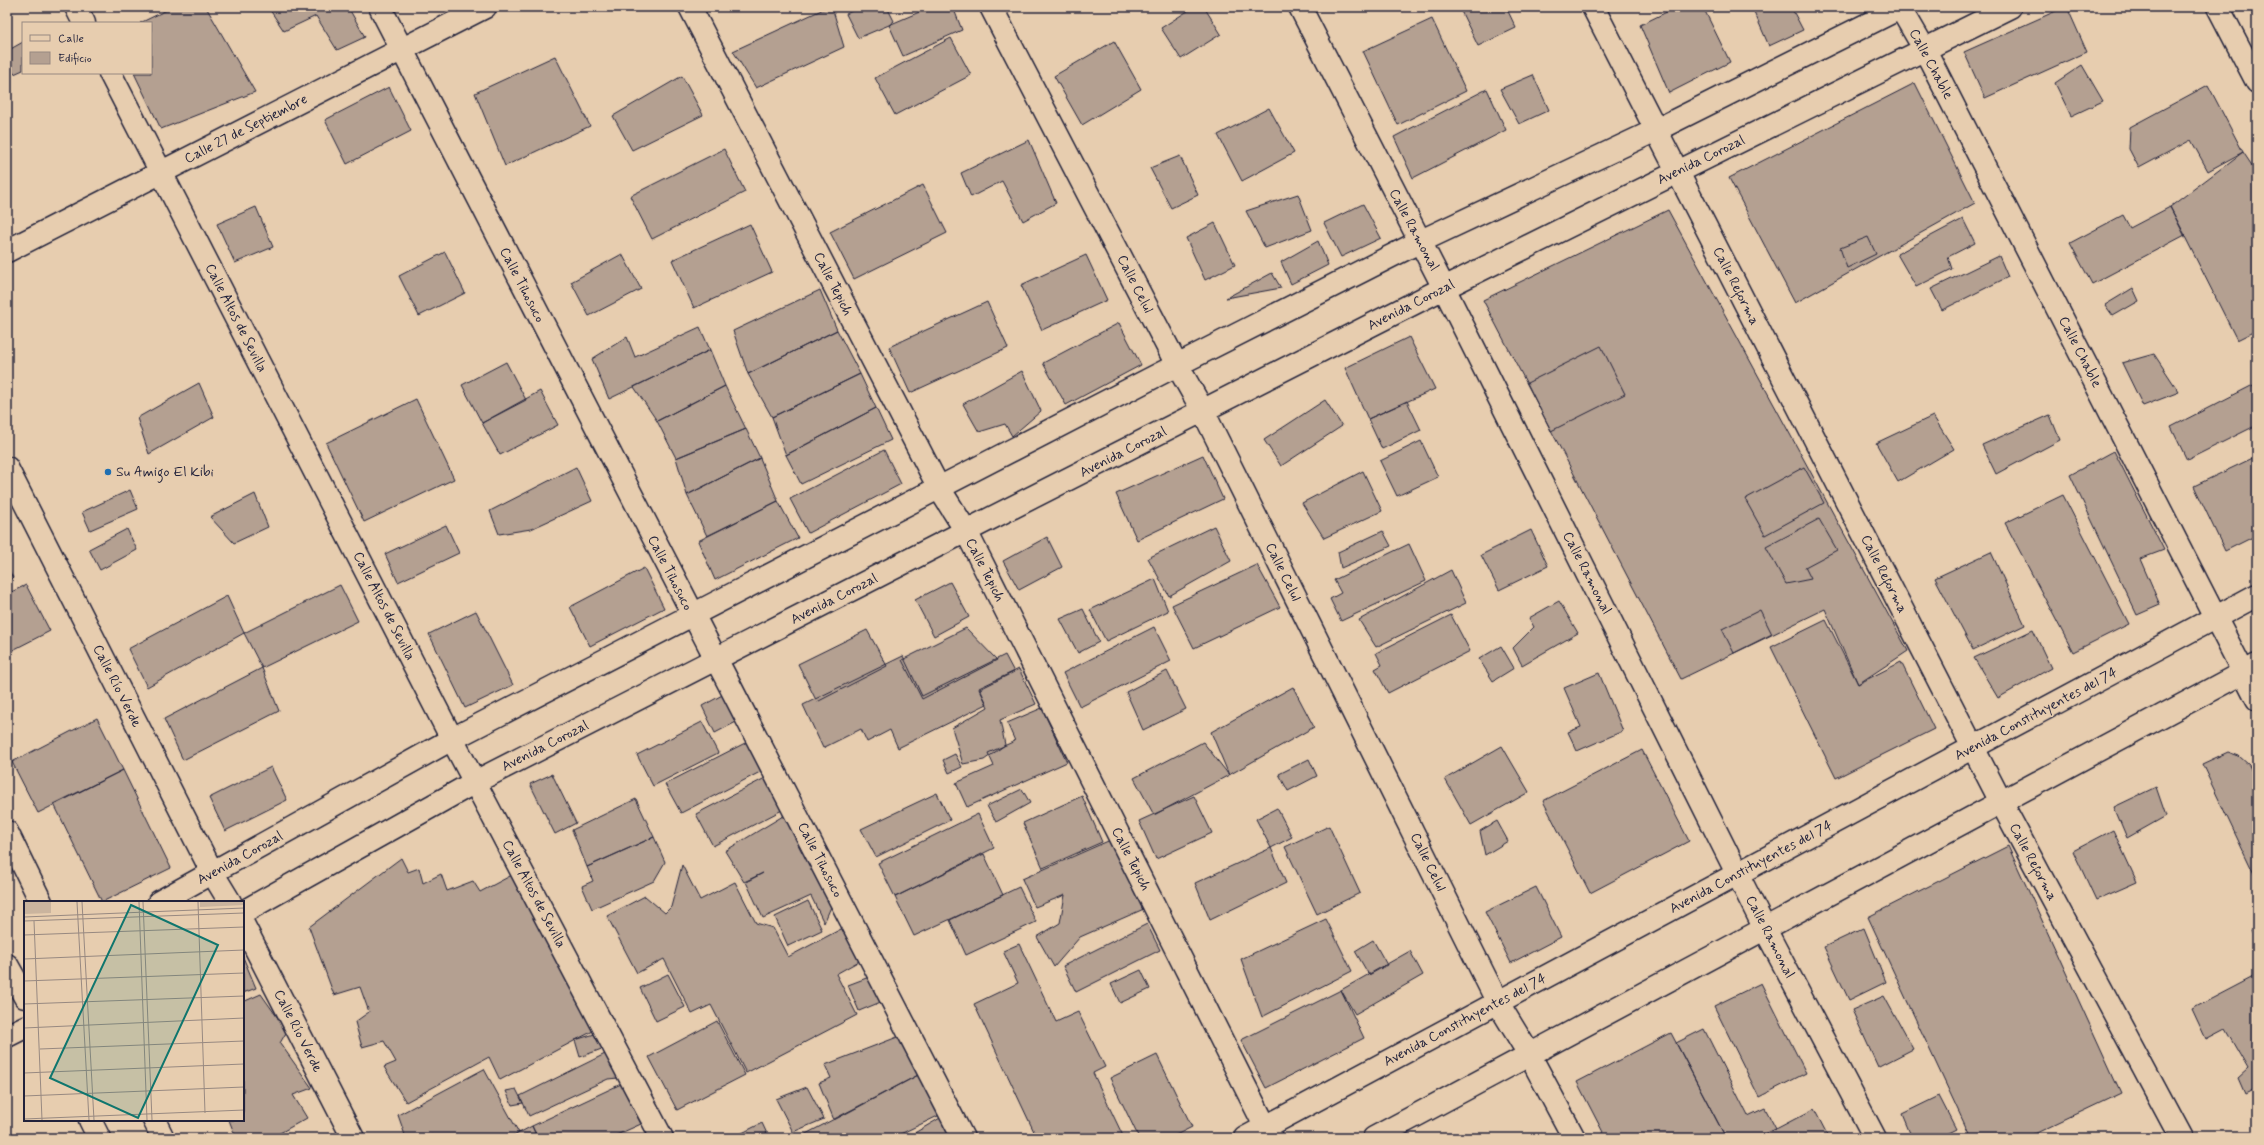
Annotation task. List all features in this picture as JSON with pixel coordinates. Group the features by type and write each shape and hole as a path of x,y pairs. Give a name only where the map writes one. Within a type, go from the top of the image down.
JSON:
{"street":[{"path":"76,7 84,22"},
{"name":"Calle Tihosuco","path":"380,7 692,616 717,659 963,1138"},
{"name":"Calle 27 de Septiembre","path":"7,251 484,7"},
{"name":"Calle Tepich","path":"690,7 939,488 966,531 1268,1132"},
{"name":"Calle Celul","path":"991,7 1176,365 1203,411 1498,1003 1529,1054 1574,1138"},
{"name":"Calle Ramonal","path":"1300,7 1419,242 1444,288 1765,929 1875,1138"},
{"name":"Calle Reforma","path":"1593,7 2001,802 2181,1138"},
{"name":"Avenida Corozal","path":"161,901 213,874 452,739 1176,365 1419,242 1656,130 1901,7"},
{"name":"Calle Chable","path":"1901,7 1925,50 2216,618 2250,669 2257,699"},
{"name":"Avenida Corozal","path":"244,911 475,782 1444,288 2010,7"},
{"path":"2218,7 2257,82"},
{"name":"Calle Altos de Sevilla","path":"111,74 452,739 662,1138"},
{"name":"Calle Río Verde","path":"7,468 213,874 229,901"},
{"name":"Avenida Constituyentes del 74","path":"1245,1138 1268,1132 1498,1003 2257,595"},
{"path":"1374,1138 2250,669"},
{"path":"7,832 41,901"},
{"name":"Calle Río Verde","path":"244,926 353,1138"},
{"path":"13,974 24,996"},
{"path":"7,1036 24,1028"},
{"path":"90,1121 99,1138"},
{"path":"154,1121 163,1138"}],"building":[{"path":"173,7 206,7 255,92 161,129 134,74 152,74 152,22 142,22"},
{"path":"268,7 348,7 365,37 337,50 316,16 284,31"},
{"path":"828,7 832,7 844,47 756,88 733,51"},
{"path":"860,7 887,7 894,21 889,25 858,38 846,14"},
{"path":"931,7 953,7 962,30 903,56 889,25"},
{"path":"1194,7 1204,7 1221,34 1181,59 1161,28"},
{"path":"1459,7 1506,7 1516,28 1478,46"},
{"path":"1677,7 1703,7 1730,62 1669,93 1640,25"},
{"path":"1752,7 1791,7 1803,30 1769,46"},
{"path":"2067,7 2087,52 1985,98 1964,52"},
{"path":"2249,7 2257,7 2257,19 2255,19"},
{"path":"1432,19 1466,91 1398,125 1363,51"},
{"path":"951,38 971,75 895,115 875,78"},
{"path":"1114,41 1141,89 1082,125 1054,76"},
{"path":"22,43 22,70 14,74 7,61 7,51"},
{"path":"555,56 590,126 505,166 475,93"},
{"path":"2082,65 2103,101 2071,116 2055,83"},
{"path":"1533,75 1549,110 1519,124 1500,89"},
{"path":"682,76 703,115 632,150 613,116"},
{"path":"1915,83 1975,203 1795,303 1729,178"},
{"path":"2208,85 2243,152 2208,171 2191,140 2139,168 2129,149 2130,127"},
{"path":"389,87 411,131 347,164 325,120"},
{"path":"1487,89 1506,130 1413,178 1394,137"},
{"path":"1269,108 1294,153 1242,181 1218,135"},
{"path":"1029,140 1056,203 1023,221 1002,181 971,197 961,173"},
{"path":"724,149 745,192 652,239 630,196"},
{"path":"2243,152 2257,173 2257,330 2237,340 2170,207"},
{"path":"1180,156 1198,195 1171,208 1150,168"},
{"path":"923,185 947,233 854,279 830,232"},
{"path":"1298,194 1312,230 1265,248 1246,211"},
{"path":"1363,204 1381,238 1341,257 1324,223"},
{"path":"256,207 273,247 235,263 217,224"},
{"path":"2170,207 2185,235 2092,284 2070,243 2123,215 2130,228"},
{"path":"1668,210 1908,651 1858,684 1825,609 1681,679 1483,300"},
{"path":"1963,219 1975,243 1948,257 1952,269 1916,287 1897,254"},
{"path":"1215,223 1235,265 1205,280 1186,238"},
{"path":"750,224 772,272 694,308 672,260"},
{"path":"1868,237 1876,254 1847,268 1840,248"},
{"path":"1318,241 1328,265 1291,284 1281,262"},
{"path":"445,252 465,293 419,316 399,276"},
{"path":"622,254 641,289 589,316 571,282"},
{"path":"1086,255 1107,300 1042,330 1021,285"},
{"path":"1999,256 2008,277 1942,310 1931,289"},
{"path":"1272,273 1281,288 1226,298"},
{"path":"2133,288 2139,301 2113,316 2105,305"},
{"path":"820,290 837,330 748,374 733,331"},
{"path":"987,302 1008,348 910,393 889,347"},
{"path":"1119,323 1141,365 1066,405 1043,363"},
{"path":"700,327 710,350 609,399 592,359 627,337 635,357"},
{"path":"837,330 860,374 772,417 748,374"},
{"path":"1409,337 1435,389 1368,419 1345,368"},
{"path":"1601,346 1625,394 1551,431 1527,383"},
{"path":"710,350 725,386 657,421 634,387"},
{"path":"2154,354 2179,392 2143,406 2122,363"},
{"path":"506,362 526,400 482,423 462,385"},
{"path":"1022,371 1041,411 1012,436 1005,424 979,432 963,404"},
{"path":"860,374 876,408 786,455 772,417"},
{"path":"199,383 214,417 149,454 137,418"},
{"path":"2253,385 2257,392 2257,425 2187,460 2171,427"},
{"path":"725,386 746,429 676,458 657,421"},
{"path":"540,391 558,425 500,455 482,423"},
{"path":"416,399 454,479 364,522 326,443"},
{"path":"1325,400 1342,426 1281,466 1264,440"},
{"path":"1407,401 1421,430 1382,449 1368,419"},
{"path":"876,408 891,440 801,484 786,455"},
{"path":"2050,415 2060,440 1996,474 1982,445"},
{"path":"1933,416 1954,449 1898,482 1876,443"},
{"path":"746,429 760,458 687,495 676,458"},
{"path":"1421,441 1438,477 1397,496 1380,461"},
{"path":"884,450 901,484 808,533 790,499"},
{"path":"2114,451 2164,550 2140,559 2160,605 2137,615 2070,475"},
{"path":"1203,455 1223,499 1137,540 1116,494"},
{"path":"2257,456 2257,535 2225,551 2194,486"},
{"path":"760,458 778,501 707,536 687,495"},
{"path":"576,467 592,501 531,529 499,534 490,511"},
{"path":"1804,467 1824,503 1765,535 1745,499"},
{"path":"1363,471 1382,511 1324,538 1302,503"},
{"path":"130,490 138,509 90,530 82,512"},
{"path":"255,494 268,527 234,543 210,517"},
{"path":"2063,495 2129,624 2073,652 2005,523"},
{"path":"778,501 798,538 715,580 698,541"},
{"path":"1819,519 1837,550 1805,567 1811,579 1786,584 1766,547"},
{"path":"446,525 459,553 398,582 385,554"},
{"path":"1214,526 1231,561 1169,596 1148,558"},
{"path":"127,529 137,550 100,570 89,549"},
{"path":"1531,530 1548,566 1499,590 1481,555"},
{"path":"1383,531 1391,546 1341,568 1338,552"},
{"path":"1047,537 1062,567 1019,590 1003,561"},
{"path":"1409,544 1426,581 1341,621 1330,599 1341,593 1334,580"},
{"path":"1991,552 2025,625 1973,650 1935,578"},
{"path":"1257,565 1280,607 1194,648 1172,605"},
{"path":"7,566 13,578 7,581"},
{"path":"644,568 664,608 590,646 570,607"},
{"path":"1451,570 1466,603 1376,647 1359,620"},
{"path":"1155,579 1168,611 1106,641 1090,610"},
{"path":"950,582 969,617 934,636 915,600"},
{"path":"26,585 50,631 7,653 7,594"},
{"path":"340,585 358,621 262,668 244,633"},
{"path":"227,596 244,633 147,687 128,649"},
{"path":"1559,601 1578,633 1522,665 1513,648 1534,627 1529,618"},
{"path":"1083,609 1099,642 1078,653 1060,619"},
{"path":"1760,610 1772,634 1734,653 1722,629"},
{"path":"476,611 513,685 465,708 429,634"},
{"path":"1451,615 1470,651 1388,693 1375,669 1382,665 1376,653"},
{"path":"1826,620 1858,684 1901,662 1934,729 1836,778 1771,647"},
{"path":"1154,627 1171,661 1080,707 1063,673"},
{"path":"966,628 997,660 922,699 902,660"},
{"path":"867,630 887,666 817,702 798,664"},
{"path":"2033,630 2051,668 1998,698 1974,658"},
{"path":"1501,646 1514,668 1493,681 1479,659"},
{"path":"1005,655 1014,672 980,689 987,704 898,748 890,730 867,742 861,729 823,748 803,705 903,656 922,696"},
{"path":"262,668 279,711 183,760 164,719"},
{"path":"1019,669 1036,704 1000,720 1005,745 984,760 963,764 952,728 988,707 979,688"},
{"path":"1167,671 1186,709 1143,730 1126,692"},
{"path":"1599,673 1623,731 1577,751 1568,732 1581,727 1564,688"},
{"path":"1293,687 1314,727 1229,775 1211,732"},
{"path":"726,693 740,720 715,733 702,706"},
{"path":"1042,708 1067,762 967,807 956,783 994,766 988,753 1015,741 1007,723"},
{"path":"97,718 123,770 38,813 12,762"},
{"path":"702,722 718,753 653,786 637,755"},
{"path":"747,742 762,771 681,813 665,784"},
{"path":"1203,742 1229,775 1154,815 1134,778"},
{"path":"1502,746 1529,792 1471,825 1445,779"},
{"path":"1642,750 1689,841 1590,893 1543,801"},
{"path":"2228,752 2239,756 2249,765 2257,783 2256,878 2202,764"},
{"path":"955,754 962,767 949,773 943,760"},
{"path":"1309,759 1317,776 1288,791 1279,774"},
{"path":"271,767 287,800 225,831 209,798"},
{"path":"123,770 171,868 102,901 54,804"},
{"path":"552,774 576,823 555,834 530,784"},
{"path":"767,777 784,809 713,846 696,814"},
{"path":"2156,787 2166,816 2127,838 2114,807"},
{"path":"1022,789 1030,803 996,822 987,806"},
{"path":"937,793 950,820 876,857 861,829"},
{"path":"1082,796 1102,842 1043,868 1023,823"},
{"path":"1194,796 1212,833 1156,859 1139,821"},
{"path":"636,799 654,837 587,867 572,830"},
{"path":"1277,808 1292,837 1271,848 1256,819"},
{"path":"788,813 834,900 824,923 811,896 763,918 746,882 763,873 744,882 725,851"},
{"path":"978,814 994,848 895,897 878,863"},
{"path":"1497,821 1508,841 1485,855 1480,831"},
{"path":"1329,826 1360,893 1317,914 1285,847"},
{"path":"2113,830 2137,882 2096,900 2073,851"},
{"path":"654,837 665,862 654,881 592,909 582,886 593,881 587,867"},
{"path":"1115,838 1146,908 1080,937 1054,967 1037,937 1060,923 1065,895 1035,907 1022,879"},
{"path":"2008,846 2121,1093 2026,1138 1971,1138 1868,917"},
{"path":"1271,848 1286,883 1210,920 1195,883"},
{"path":"984,854 1003,895 914,936 895,897"},
{"path":"401,858 408,872 419,868 423,883 441,874 447,891 473,881 480,892 512,875 593,1031 500,1080 489,1057 406,1102 384,1067 396,1062 384,1041 362,1047 355,1022 369,1012 360,987 334,995 309,927"},
{"path":"682,865 700,900 735,882 756,923 773,928 788,957 843,928 861,960 836,974 857,1015 746,1073 711,1005 692,1014 664,959 637,973 607,916 645,896 665,913 671,907"},
{"path":"1019,887 1036,922 966,955 950,920"},
{"path":"1536,887 1561,937 1511,963 1485,912"},
{"path":"808,901 822,930 788,946 775,917"},
{"path":"1326,919 1352,971 1262,1017 1241,959"},
{"path":"1147,924 1160,950 1076,992 1063,966"},
{"path":"1864,928 1886,982 1849,1000 1824,947"},
{"path":"2257,928 2257,944 2251,931"},
{"path":"1373,940 1387,965 1369,975 1355,951"},
{"path":"1019,944 1056,1022 1078,1012 1105,1067 1093,1073 1124,1138 1037,1138 974,1004 1018,983 1003,951"},
{"path":"1410,951 1423,975 1355,1014 1341,990"},
{"path":"244,959 256,988 244,993"},
{"path":"1141,970 1150,989 1120,1003 1111,984"},
{"path":"668,974 685,1007 656,1021 640,988"},
{"path":"877,974 888,999 859,1011 848,985"},
{"path":"2257,975 2257,1088 2245,1094 2238,1078 2248,1069 2225,1029 2206,1039 2192,1009"},
{"path":"1761,983 1806,1073 1759,1097 1714,1006"},
{"path":"1341,990 1364,1038 1266,1088 1241,1040"},
{"path":"261,994 287,1031 280,1043 312,1088 293,1095 307,1118 271,1138 236,1138 229,1121 244,1121 244,1002"},
{"path":"1884,996 1913,1049 1878,1067 1852,1010"},
{"path":"717,1021 745,1075 677,1110 649,1057"},
{"path":"1704,1029 1748,1116 1765,1108 1776,1129 1756,1138 1726,1138 1676,1043"},
{"path":"598,1033 607,1047 580,1057 575,1040"},
{"path":"1671,1033 1726,1138 1606,1138 1577,1082"},
{"path":"900,1036 922,1073 834,1120 819,1083 831,1078 825,1065"},
{"path":"605,1054 618,1078 608,1079 529,1116 520,1096"},
{"path":"1157,1055 1192,1127 1170,1138 1139,1138 1110,1078"},
{"path":"484,1069 519,1133 508,1138 434,1138 432,1135 425,1138 406,1138 398,1115"},
{"path":"922,1073 942,1114 892,1138 798,1138"},
{"path":"621,1084 641,1124 610,1138 538,1138 532,1126"},
{"path":"807,1087 824,1119 793,1132 776,1099"},
{"path":"516,1089 523,1103 512,1105 506,1091"},
{"path":"1939,1096 1956,1129 1938,1138 1912,1138 1902,1114"},
{"path":"1814,1109 1829,1138 1756,1138 1776,1129"},
{"path":"947,1114 958,1138 906,1138"},
{"path":"762,1123 769,1138 732,1138"},
{"path":"532,1126 537,1138 511,1138 519,1133"}],"place":[{"name":"Su Amigo El Kibi","path":"108,472"}]}
